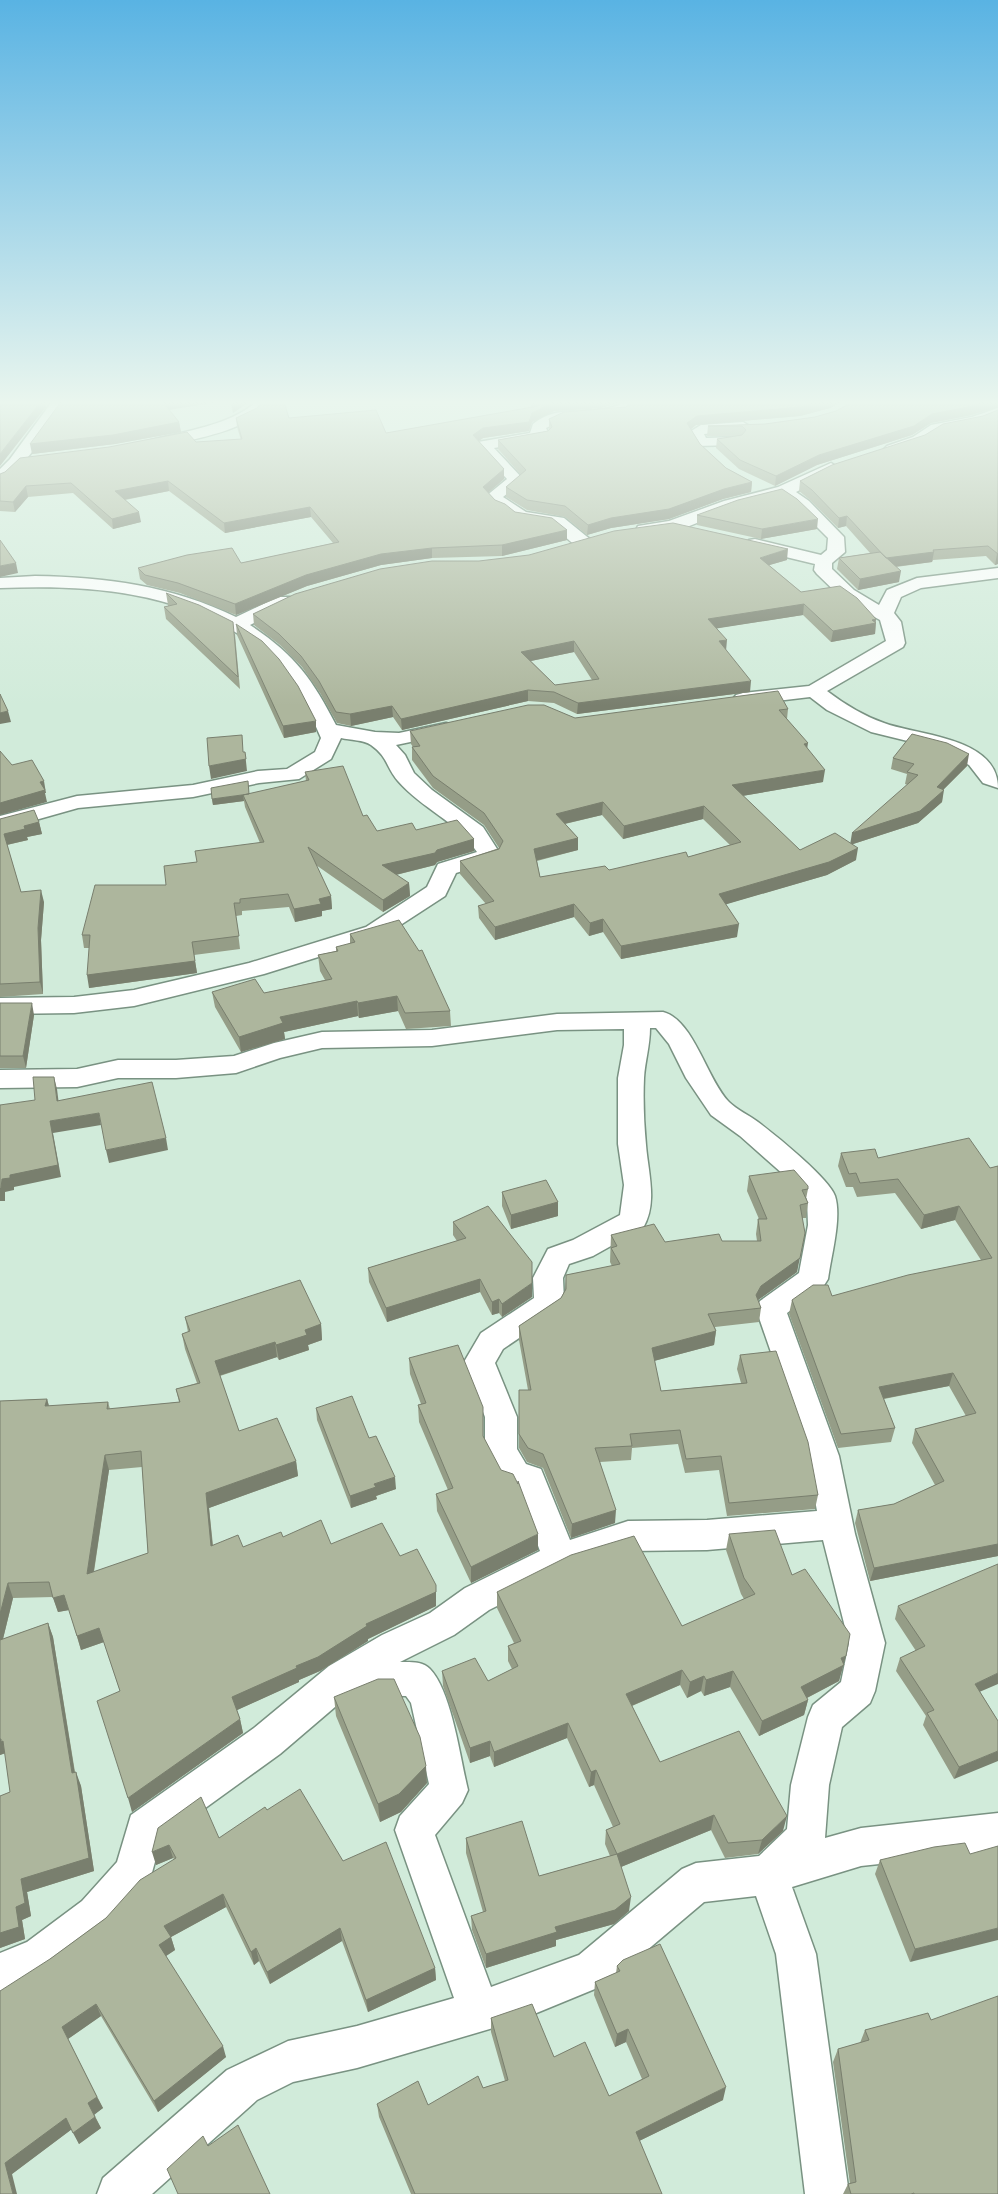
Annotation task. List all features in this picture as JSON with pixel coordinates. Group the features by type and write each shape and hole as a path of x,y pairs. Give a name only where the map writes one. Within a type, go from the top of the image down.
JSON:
{"street":[{"path":"497,501 521,516 558,522 585,544"},
{"path":"628,533 672,526 741,501"},
{"path":"728,701 814,691 896,643 895,628 885,613 852,598 823,570 824,562 836,552 836,537 803,504 798,501"},
{"path":"672,526 700,532"},
{"path":"562,550 602,538"},
{"path":"739,540 824,562"},
{"path":"885,613 893,594 917,583 998,573"},
{"path":"0,582 43,580 121,586 201,606 272,648 312,699 331,738 324,755 292,775 258,777 193,791 77,802 0,823"},
{"path":"235,625 298,596"},
{"path":"814,691 834,706 878,728 943,743 976,761 990,779 998,782"},
{"path":"328,730 375,738 399,739 464,724"},
{"path":"0,1006 28,1004 74,1005 134,998 265,966 374,932 437,891 446,868 490,855 475,832 424,796 405,776 395,755 375,738"},
{"path":"976,761 998,759"},
{"path":"0,1079 76,1078 118,1069 176,1069 236,1064 274,1051 322,1040 432,1038 556,1022 663,1020 680,1041 699,1078 720,1109 749,1129 802,1175 821,1196 822,1225 813,1279 771,1309 823,1456 836,1524 867,1643 857,1691 826,1717 810,1785 806,1838 768,1875"},
{"path":"560,1558 529,1478 515,1475 501,1451 501,1417 479,1362 492,1341 549,1303 548,1278 558,1257 583,1248 633,1221 638,1185 632,1144 631,1078 637,1045 637,1021"},
{"path":"0,1974 41,1956 96,1915 134,1872 145,1829 268,1742 342,1678 395,1646 442,1624 477,1599 560,1558 628,1536 707,1535 836,1524"},
{"path":"342,1678 416,1679 428,1698 449,1790 414,1830 479,2011"},
{"path":"119,2194 242,2085 288,2062 357,2047 517,2000 593,1970 696,1883 768,1875 861,1847 998,1832"},
{"path":"768,1875 796,1954 824,2184 827,2194"}],"building":[{"path":"92,501 127,501 139,512 112,519"},
{"path":"195,501 498,501 515,512 552,518 567,530 502,545 432,548 381,554 306,575 235,604 178,583 145,575 138,568 187,555 232,548 241,563 339,542 310,507 224,523"},
{"path":"536,501 690,501 669,509 611,518 588,525 565,506"},
{"path":"734,501 800,501 818,519 762,529 697,515"},
{"path":"823,501 998,501 998,554 988,546 933,550 934,552 886,558 847,516 839,518"},
{"path":"673,523 788,549 760,558 801,592 840,586 857,598 876,619 872,620 876,623 833,631 804,604 708,619 727,640 719,641 751,681 578,703 554,692 528,690 401,719 392,706 350,714 336,712 319,681 301,656 279,634 253,614 295,594 380,569 432,561 479,561 529,555 614,531","holes":["574,641 599,679 555,685 521,652"]},
{"path":"0,540 16,563 0,566"},
{"path":"880,552 901,571 860,579 839,558"},
{"path":"166,593 199,605 233,622 238,677 164,607 177,604"},
{"path":"236,624 262,641 279,659 298,686 316,721 283,726"},
{"path":"778,691 788,709 779,710 808,743 804,744 825,770 732,785 800,850 835,833 858,848 829,862 719,894 739,924 621,946 603,919 590,923 574,904 495,927 478,906 494,901 460,861 499,849 503,841 484,813 433,776 412,747 420,746 410,731 528,705 544,705 575,718","holes":["603,802 624,826 704,806 741,842 688,857 686,852 609,870 605,866 540,877 534,849 578,838 556,814"]},
{"path":"0,694 8,711 0,713"},
{"path":"912,734 947,743 969,754 937,787 944,790 920,811 852,833 918,775 907,772 914,764 893,758"},
{"path":"242,735 243,752 245,752 246,759 209,766 207,738"},
{"path":"0,751 12,765 32,760 44,781 40,782 45,790 0,803"},
{"path":"343,766 363,816 367,815 377,831 412,823 416,830 457,820 474,839 437,850 435,853 382,865 409,883 383,900 308,847 331,896 319,899 321,904 294,909 288,894 240,899 240,903 234,903 239,936 192,942 195,961 87,975 90,935 82,935 95,885 166,885 164,866 197,862 195,851 264,842 243,795 309,780 305,772"},
{"path":"248,781 249,794 212,799 211,788"},
{"path":"34,810 39,822 24,826 25,829 4,834 21,892 41,890 38,928 40,982 0,984 0,819"},
{"path":"399,920 419,951 422,950 450,1011 405,1013 397,996 358,1003 357,1001 280,1017 283,1023 239,1037 212,992 255,979 264,993 332,979 318,955 338,951 336,947 355,942 350,934"},
{"path":"0,1003 32,1003 23,1056 0,1056"},
{"path":"33,1077 54,1077 57,1101 152,1082 166,1138 106,1150 99,1113 50,1121 58,1165 10,1175 10,1178 2,1179 0,1189 0,1105 35,1100"},
{"path":"969,1138 990,1168 998,1166 998,1544 874,1568 858,1510 894,1504 944,1481 915,1429 976,1413 953,1373 879,1387 895,1428 841,1434 792,1300 813,1285 828,1285 832,1296 908,1275 992,1258 959,1206 924,1215 898,1179 860,1183 856,1173 849,1174 841,1153 875,1149 878,1158"},
{"path":"794,1170 808,1186 808,1189 802,1190 808,1203 800,1205 805,1233 800,1258 761,1286 756,1295 761,1308 708,1314 716,1331 652,1348 661,1391 747,1383 740,1355 776,1351 808,1442 818,1495 729,1503 721,1456 686,1459 680,1430 630,1434 632,1446 595,1448 616,1510 572,1524 543,1454 528,1448 519,1434 519,1390 531,1390 519,1326 561,1298 566,1289 566,1275 620,1264 611,1248 617,1246 611,1235 654,1224 665,1242 719,1234 722,1241 761,1241 758,1219 767,1219 749,1176"},
{"path":"546,1180 558,1202 511,1215 502,1192"},
{"path":"488,1206 532,1262 532,1283 502,1304 499,1299 492,1302 480,1279 386,1308 368,1268 466,1238 453,1222"},
{"path":"300,1280 321,1324 305,1330 307,1335 276,1345 275,1342 215,1361 239,1431 277,1418 296,1461 206,1493 211,1546 238,1535 243,1547 281,1532 283,1537 321,1520 331,1544 382,1523 400,1556 417,1549 436,1585 436,1592 366,1624 367,1626 318,1657 296,1666 297,1668 232,1697 240,1719 128,1798 97,1701 120,1691 99,1628 77,1636 64,1595 53,1598 49,1582 8,1583 0,1614 0,1401 47,1399 45,1406 108,1402 107,1409 180,1402 176,1389 200,1383 182,1334 190,1331 185,1317","holes":["141,1451 148,1553 87,1574 105,1455"]},
{"path":"458,1345 483,1407 483,1436 501,1470 513,1474 518,1484 518,1481 538,1534 471,1567 436,1494 453,1488 418,1405 426,1403 409,1358"},
{"path":"352,1396 369,1438 376,1436 395,1477 374,1484 376,1487 350,1496 316,1408"},
{"path":"775,1530 792,1575 805,1569 850,1634 846,1656 841,1658 844,1665 801,1687 808,1700 762,1721 733,1671 706,1680 704,1676 690,1682 682,1670 626,1694 660,1762 739,1731 787,1816 762,1840 728,1843 714,1815 617,1854 606,1830 620,1824 596,1770 591,1772 568,1723 494,1752 490,1741 470,1748 442,1671 475,1658 488,1681 518,1666 508,1646 521,1641 497,1592 571,1555 634,1536 682,1626 755,1594 744,1578 729,1534"},
{"path":"998,1564 998,1673 975,1684 998,1721 998,1751 959,1767 927,1713 934,1710 900,1658 925,1646 898,1606"},
{"path":"48,1623 72,1773 76,1772 89,1858 21,1879 25,1903 16,1907 19,1927 0,1933 0,1796 10,1792 3,1741 1,1742 0,1739 0,1640"},
{"path":"378,1679 394,1679 420,1737 426,1766 399,1794 378,1804 334,1697"},
{"path":"300,1789 343,1861 386,1842 435,1968 366,2000 340,1928 267,1972 256,1948 251,1952 223,1894 164,1926 171,1937 159,1945 223,2046 154,2101 96,2004 62,2027 97,2097 88,2103 95,2117 73,2133 66,2118 5,2163 13,2194 0,2194 0,1991 50,1959 106,1918 140,1880 176,1858 169,1845 152,1852 158,1828 201,1797 219,1838 265,1807 267,1810"},
{"path":"522,1821 539,1876 617,1854 631,1897 615,1910 555,1927 557,1932 486,1954 471,1916 486,1911 466,1838"},
{"path":"965,1843 970,1854 998,1846 998,1928 915,1949 880,1860 934,1847"},
{"path":"660,1944 726,2087 636,2132 662,2194 415,2194 377,2104 418,2081 428,2105 478,2076 483,2088 508,2080 491,2018 532,2004 554,2057 585,2042 609,2096 649,2076 628,2029 617,2034 595,1982 620,1971 617,1966 623,1960"},
{"path":"998,1996 998,2194 851,2194 848,2184 856,2182 838,2049 869,2040 865,2030 928,2013 931,2020"},
{"path":"238,2125 270,2194 178,2194 167,2169 203,2136 208,2146"}]}
